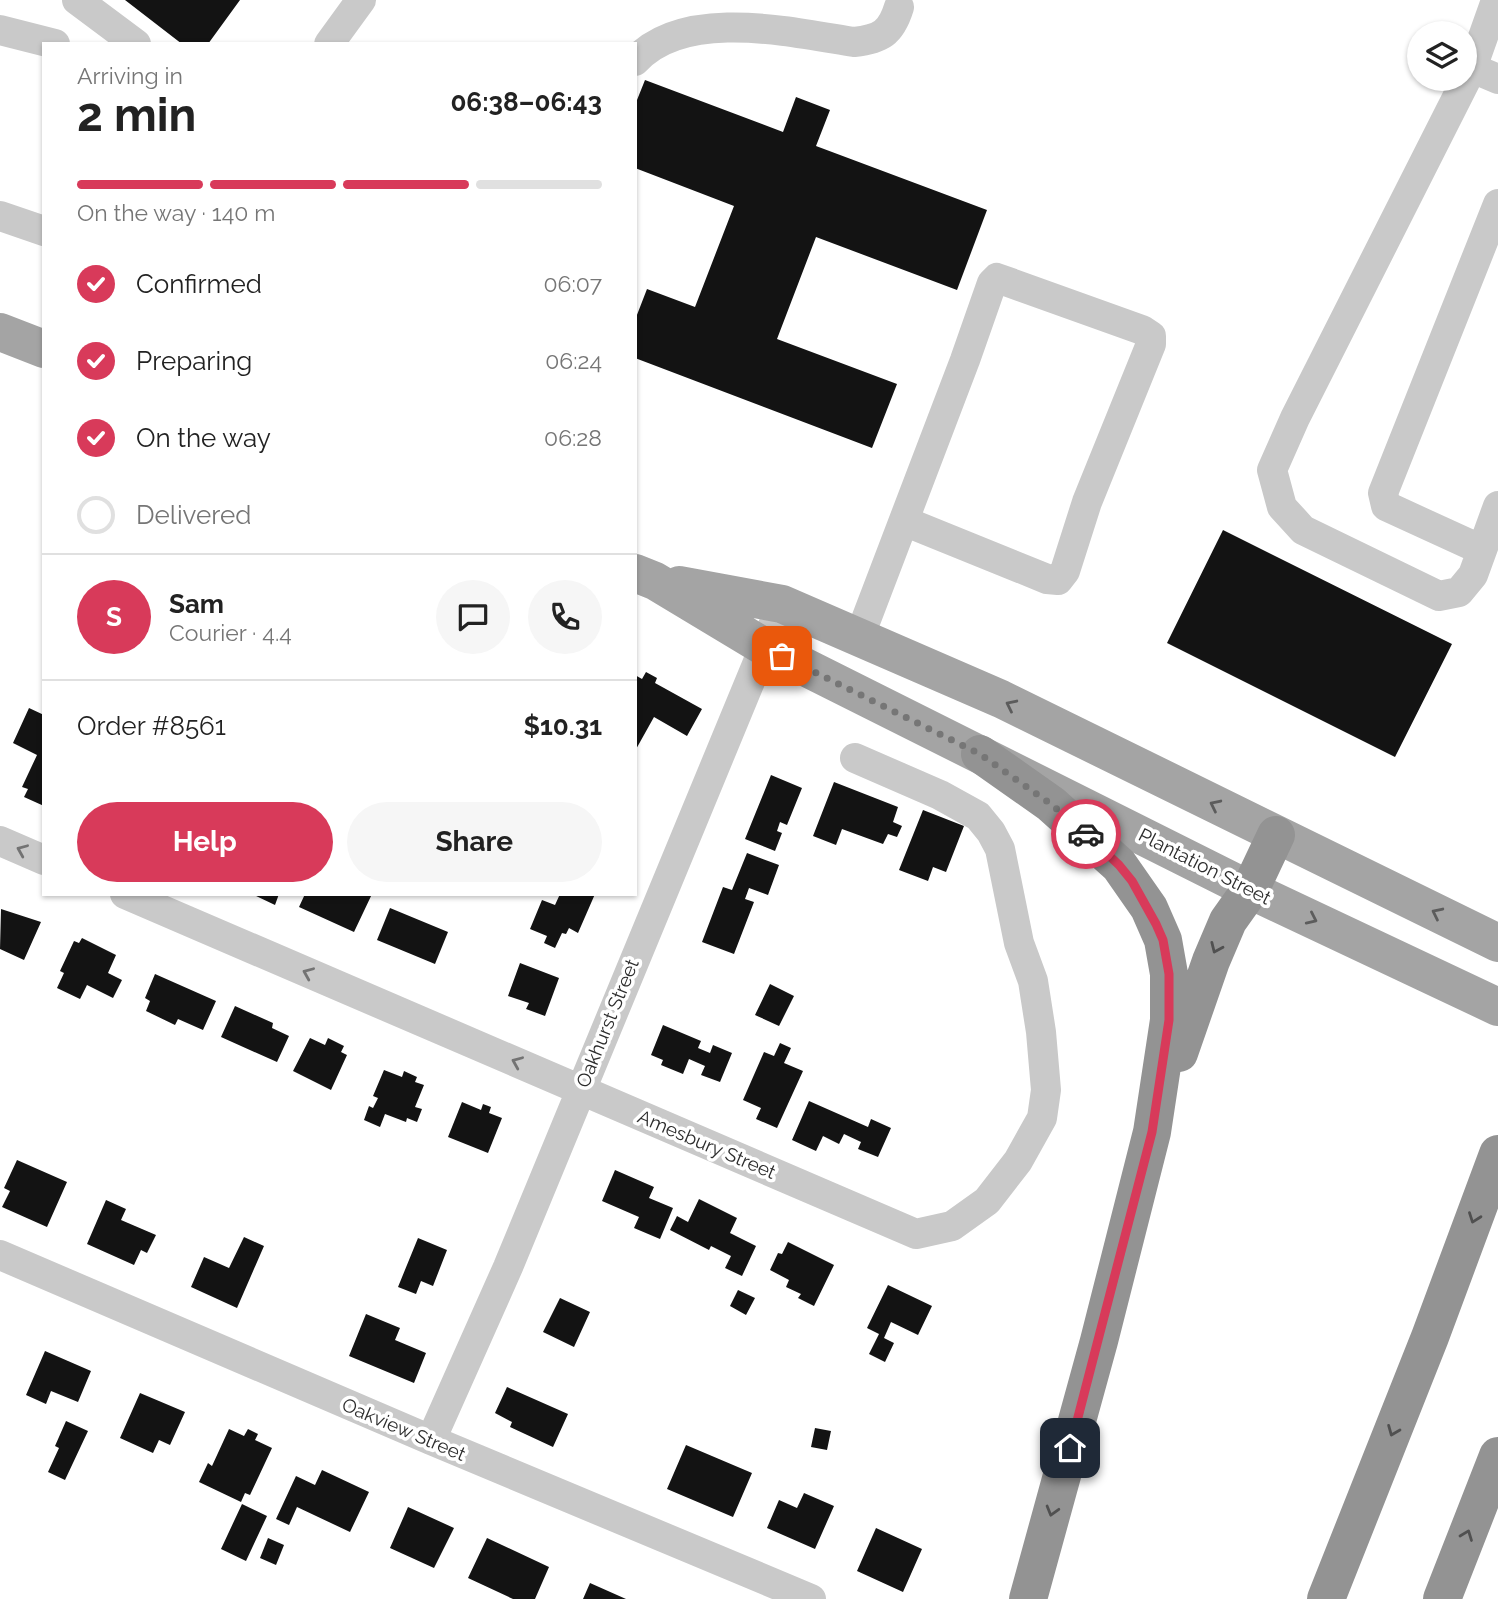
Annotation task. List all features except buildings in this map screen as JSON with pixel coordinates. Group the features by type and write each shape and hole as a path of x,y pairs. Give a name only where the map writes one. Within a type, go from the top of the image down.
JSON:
{"highway":[{"path":"980,754 1051,804 1097,843 1132,881 1149,908 1163,940 1169,974 1169,1020 1152,1132"},
{"path":"1028,1599 1099,1341 1152,1132 1210,961 1228,921 1250,890 1276,835"},
{"path":"1326,1599 1430,1337 1498,1154"},
{"path":"1442,1599 1498,1456"}],"main road":[{"path":"0,332 41,339"},
{"name":"Plantation Street","path":"645,577 782,604 1000,699 1498,943"},
{"name":"Plantation Street","path":"645,577 763,646 1250,890 1498,1007"}],"street":[{"path":"77,0 133,42"},
{"path":"330,42 361,0"},
{"path":"1487,4 1485,74 1295,418 1272,470 1282,508 1303,530 1439,596 1459,592 1473,575 1498,506"},
{"path":"637,59 662,40 715,28 749,29 854,41 871,40 883,34 894,23 900,7"},
{"path":"0,30 47,42"},
{"path":"1482,550 1386,506 1383,493 1498,204"},
{"path":"0,216 42,230"},
{"path":"859,638 992,284 997,278 1142,330 1151,336 1151,344 1087,502 1065,571 1058,580 1047,579 904,521"},
{"name":"Oakhurst Street","path":"431,1440 508,1267 782,604"},
{"name":"Amesbury Street","path":"130,896 916,1234 952,1226 987,1201 1018,1161 1042,1118 1046,1090 1041,1032 1033,982 1018,943 1000,849 991,832 978,816 940,795 855,758"},
{"path":"0,841 42,859"},
{"name":"Oakview Street","path":"0,1255 811,1599"}],"way so far":[{"path":"782,656 980,754 1051,804 1086,834"}],"route":[{"path":"1070,1448 1152,1132 1169,1020 1169,974 1163,940 1149,908 1119,865 1086,834"}]}
